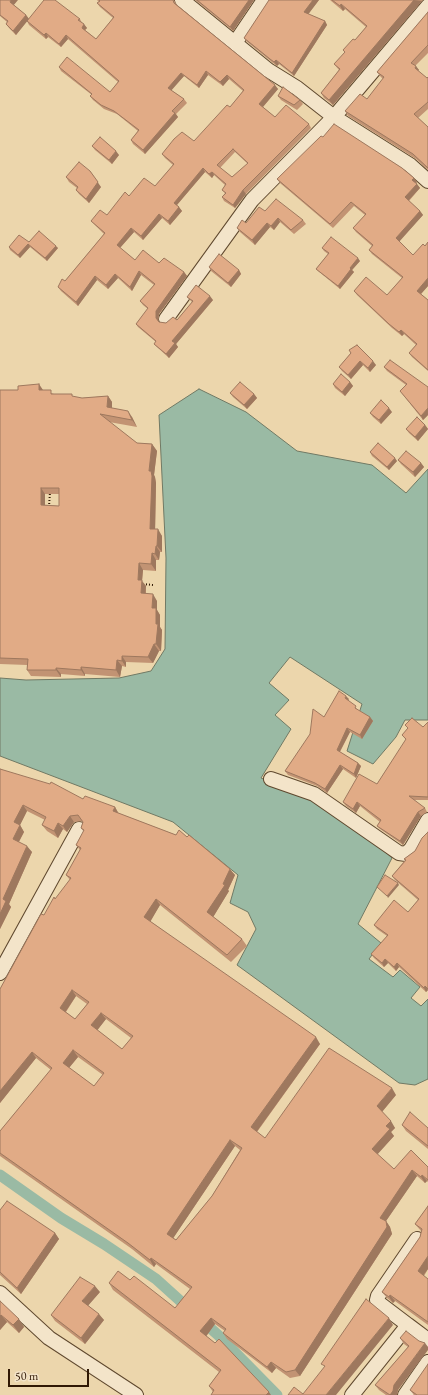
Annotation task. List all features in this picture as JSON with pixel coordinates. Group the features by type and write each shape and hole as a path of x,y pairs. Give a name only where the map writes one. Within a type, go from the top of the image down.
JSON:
{"street":[{"path":"182,0 268,70 297,88 334,117 410,165 428,181"},
{"path":"235,43 264,0"},
{"path":"166,319 252,200 334,117 428,6"},
{"path":"271,779 314,794 399,853 406,854 411,849 428,820"},
{"path":"0,973 79,829"},
{"path":"417,1239 378,1296 377,1300 428,1340"},
{"path":"0,1293 49,1338 136,1395"},
{"path":"352,1395 408,1325"},
{"path":"405,1395 428,1362"}],"path":[{"path":"49,508 50,485"},
{"path":"138,584 153,585"}],"shaded area":[{"path":"199,389 246,412 297,451 372,465 406,493 428,469 428,720 405,720 396,737 373,764 347,751 362,704 290,657 269,683 289,700 275,715 291,729 261,778 323,804 368,836 392,858 358,924 381,943 369,959 393,977 400,970 420,987 411,998 421,1006 428,999 428,1079 415,1085 399,1083 237,965 256,929 248,912 230,903 238,875 173,822 0,756 0,678 26,680 119,678 151,671 165,649 166,558 159,415"}],"building":[{"path":"0,0 11,0 10,2 26,15 13,31 6,24 8,21 0,15"},
{"path":"44,0 55,0 80,19 78,20 84,24 82,28 96,39 114,17 97,3 100,1 99,0 173,0 174,3 275,85 259,104 275,117 286,105 309,124 243,190 233,205 222,197 226,193 222,190 226,184 212,172 209,174 203,168 174,203 179,207 168,221 159,214 141,236 131,228 117,245 135,260 143,250 159,263 164,258 184,272 156,311 156,318 159,322 166,323 173,317 177,320 193,301 187,297 196,285 210,296 172,341 175,343 166,354 154,344 156,341 136,324 148,308 140,301 155,284 139,271 130,287 115,274 106,285 95,276 76,302 58,287 62,279 65,281 105,233 91,221 100,210 107,215 125,192 129,196 144,178 155,186 174,164 162,154 174,139 182,132 194,141 227,105 230,107 244,90 227,75 220,82 206,71 197,85 181,73 168,88 184,99 172,111 175,113 143,150 131,140 139,130 114,111 101,105 90,96 92,94 59,67 67,57 110,92 119,81 66,35 59,44 46,33 44,35 27,21","holes":["233,149 248,163 232,177 217,165"]},
{"path":"197,0 249,0 230,27"},
{"path":"269,0 313,0 304,12 325,21 292,73 276,60 274,62 244,38"},
{"path":"332,0 414,0 329,100 321,93 340,69 334,64 345,52 343,50 353,39 355,40 367,26 341,4 340,6"},
{"path":"428,12 428,45 411,63 416,66 415,68 427,78 428,77 428,102 414,114 428,127 428,168 413,154 345,111 360,94 367,99 384,77 377,72"},
{"path":"283,87 300,100 294,105 278,96"},
{"path":"334,124 402,168 414,178 412,180 417,184 405,197 420,211 396,238 413,255 423,244 425,246 428,242 428,278 417,291 428,300 428,370 409,353 417,344 401,330 399,332 389,324 354,291 366,277 387,295 403,277 369,250 373,245 353,228 366,214 351,202 330,224 277,179 321,136 323,137"},
{"path":"100,137 116,151 109,160 92,146"},
{"path":"79,162 90,171 98,182 86,199 76,190 78,187 66,177"},
{"path":"276,199 303,220 291,230 278,218 271,226 267,223 252,240 237,228 242,220 246,223 259,207 265,211"},
{"path":"39,231 56,246 45,258 28,244 18,255 9,247 19,235 29,242"},
{"path":"331,237 358,258 338,286 316,269 329,253 322,248"},
{"path":"219,254 239,270 228,283 209,267"},
{"path":"357,345 373,361 368,368 360,361 348,375 339,367 351,353 349,350"},
{"path":"390,360 428,387 428,408 421,416 400,391 407,384 384,367"},
{"path":"341,374 350,382 342,392 333,384"},
{"path":"240,382 254,394 244,405 230,393"},
{"path":"39,384 39,390 51,390 51,394 72,394 72,396 82,398 108,396 107,407 128,411 132,420 100,414 137,443 152,444 149,471 151,471 152,476 150,529 158,529 157,546 155,554 152,553 151,564 139,563 138,580 142,580 141,593 153,594 152,608 156,608 156,624 158,624 156,644 154,644 148,657 122,656 122,661 117,660 116,670 81,667 81,670 56,668 56,670 27,670 28,659 0,658 0,390 18,390 18,386","holes":["41,488 59,488 59,506 41,505"]},
{"path":"381,400 389,408 379,420 370,413"},
{"path":"417,417 425,425 415,437 406,429"},
{"path":"378,443 395,458 387,467 370,452"},
{"path":"406,451 421,463 413,472 398,460"},
{"path":"339,691 346,696 345,698 356,706 355,708 370,717 360,735 347,728 337,750 358,763 354,774 340,765 325,789 315,783 285,771 310,734 313,709 324,717"},
{"path":"412,718 423,727 428,722 428,797 409,796 425,808 418,812 400,841 377,826 381,820 357,802 353,809 343,802 359,774 377,784 406,739 402,735 408,728 405,725"},
{"path":"0,769 50,784 51,782 83,799 85,796 115,807 113,811 176,835 179,830 187,837 189,835 230,869 223,884 225,885 207,912 242,939 227,955 156,899 144,917 316,1037 251,1127 265,1138 329,1048 392,1088 377,1106 391,1121 386,1126 390,1129 372,1149 394,1169 411,1150 428,1167 428,1180 412,1170 380,1218 386,1221 387,1227 295,1370 286,1372 271,1362 267,1367 223,1333 226,1329 211,1318 200,1331 215,1343 219,1339 269,1392 266,1395 211,1395 214,1390 209,1386 221,1370 109,1283 118,1271 130,1280 134,1276 175,1308 192,1287 151,1258 150,1260 0,1153 0,1131 52,1068 32,1052 0,1091 0,989 41,914 44,915 54,897 55,899 71,878 66,875 81,848 76,845 84,830 81,828 83,822 78,815 70,816 63,826 58,823 54,831 42,825 46,817 23,805 14,822 20,825 13,839 27,846 3,899 6,901 0,914","holes":["72,990 89,1002 75,1019 60,1008","101,1013 133,1036 122,1049 91,1025","73,1050 104,1073 94,1086 63,1063","230,1140 242,1148 212,1196 176,1240 167,1234"]},
{"path":"428,832 428,989 425,986 424,988 397,963 394,967 385,959 382,963 371,954 388,935 374,925 394,900 408,912 419,899 392,876 406,860 404,859 415,851 422,838"},
{"path":"385,875 398,883 387,896 377,887"},
{"path":"410,1112 428,1128 428,1146 402,1125"},
{"path":"7,1201 55,1233 17,1288 0,1272 0,1210"},
{"path":"428,1206 428,1256 418,1271 428,1279 428,1322 390,1295 389,1297 382,1292 420,1237 422,1229 415,1224"},
{"path":"80,1277 95,1286 82,1301 99,1314 81,1338 51,1315"},
{"path":"366,1299 389,1318 326,1395 288,1395 294,1387 303,1394 325,1366 321,1364"},
{"path":"0,1301 19,1319 13,1325 1,1315 0,1316"},
{"path":"406,1331 419,1341 425,1343 394,1385 393,1391 390,1395 375,1385 409,1346 400,1338"},
{"path":"428,1364 428,1395 417,1395 410,1390"}],"waterway":[{"path":"0,1175 61,1218 104,1244 156,1279 218,1335 277,1395"}]}
